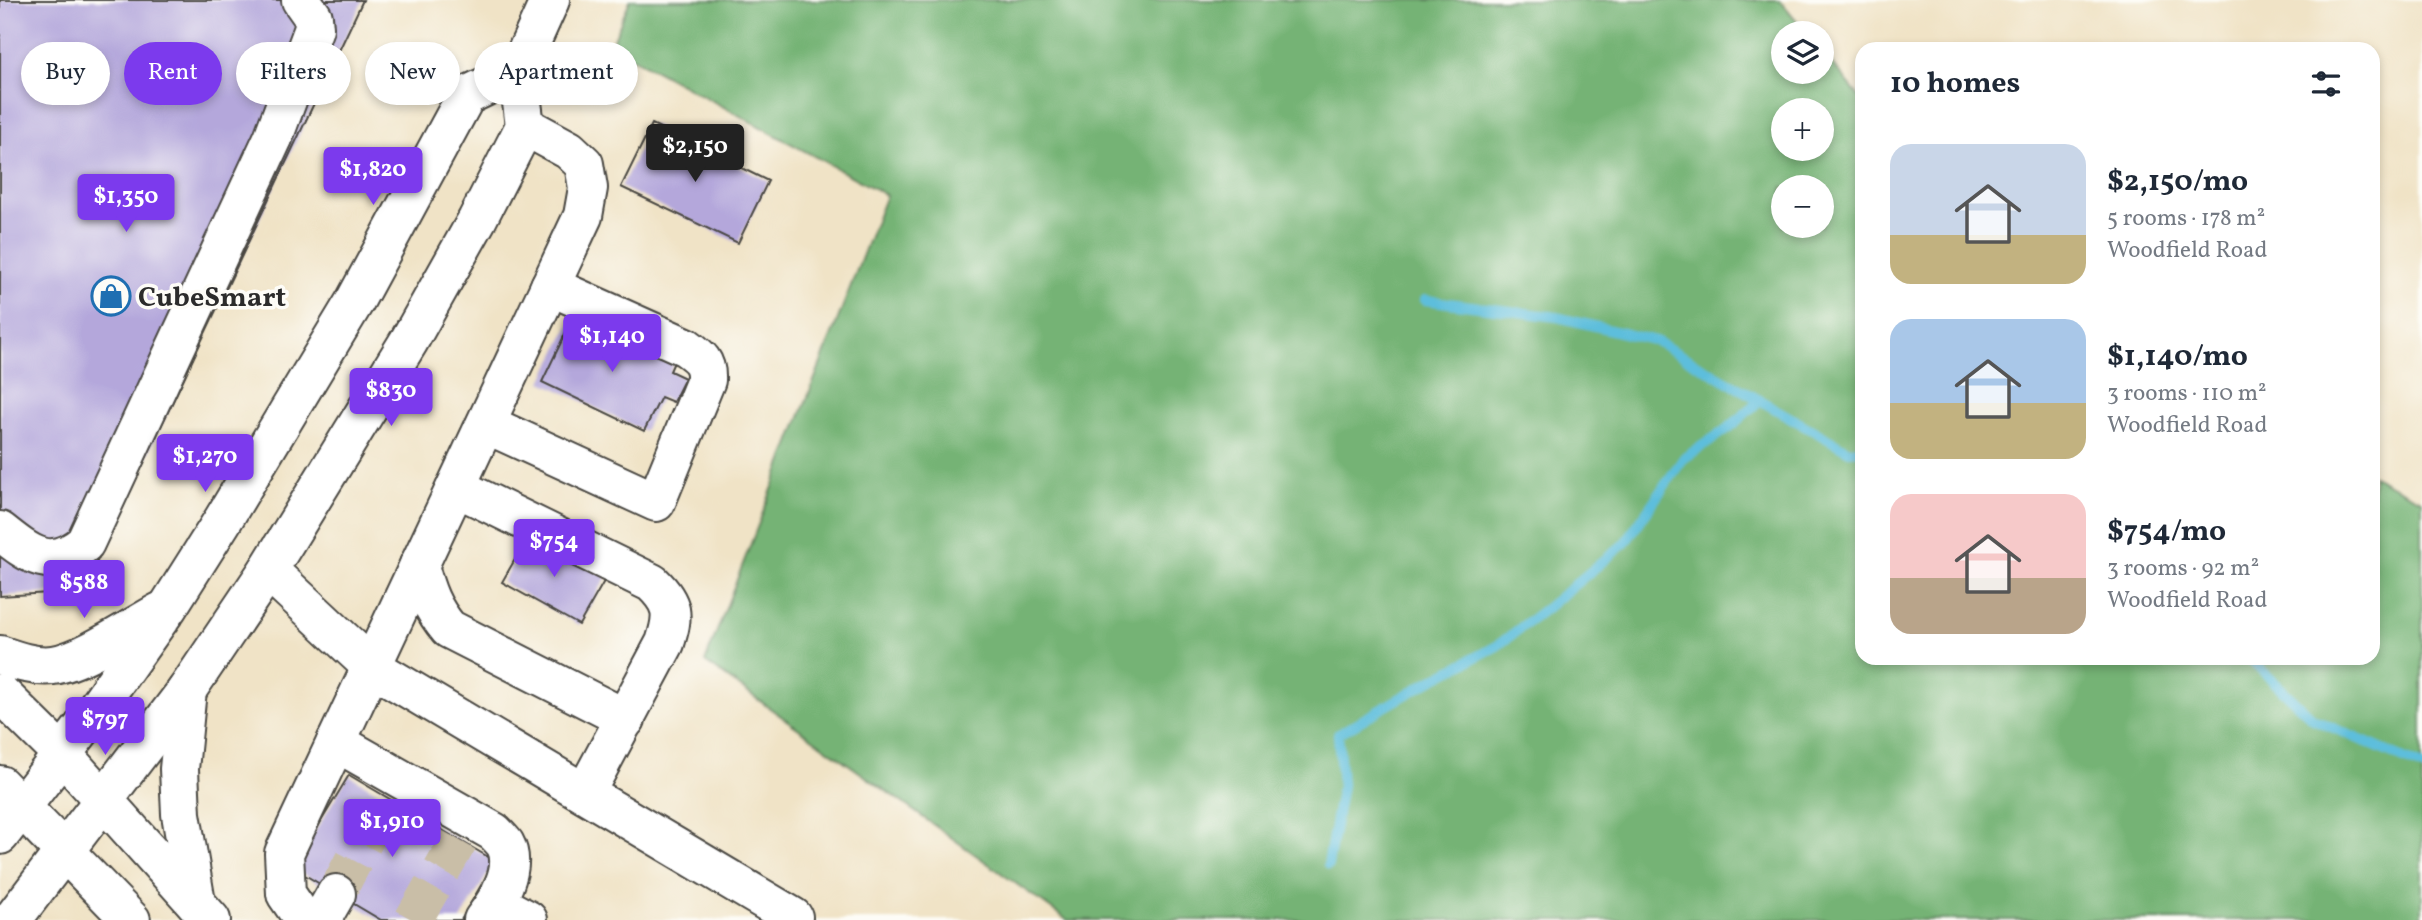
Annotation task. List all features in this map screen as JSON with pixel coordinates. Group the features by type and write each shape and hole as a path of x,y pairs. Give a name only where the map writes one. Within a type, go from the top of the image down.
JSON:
{"main road":[{"path":"0,531 26,552 49,559 70,556 85,543 273,138 314,29 313,17 301,0"},
{"path":"531,42 550,0"},
{"path":"131,920 65,851 7,809 63,755 168,607 355,302 466,96 474,92"},
{"path":"12,920 187,690 268,570 410,341 477,220 525,126 522,105"},
{"path":"304,920 286,894 284,853 583,216 588,188 584,164 569,150 525,126"},
{"path":"486,424 656,502 706,380 706,368 699,357 686,347 550,286"},
{"path":"456,487 652,583 664,594 670,607 671,622 668,632 626,719 585,793"},
{"path":"419,565 425,590 437,614 449,629 626,719"},
{"path":"268,570 372,667 793,917"},
{"path":"0,655 29,664 52,665 79,656 168,607"},
{"path":"187,690 179,769 181,814 204,911"},
{"path":"0,693 63,755 204,911"},
{"path":"336,742 393,788 464,829 494,831 506,845 509,864 502,914"}],"green space":[{"path":"630,0 1780,0 1797,21 1771,21 1771,84 1834,84 1834,66 1855,91 1855,665 2380,665 2380,479 2422,500 2422,920 1067,920 705,662 886,195 638,61 638,42 613,42"}],"building":[{"name":"CubeSmart","path":"0,0 363,0 343,42 236,42 236,105 313,105 83,591 0,596"},
{"path":"652,124 768,181 738,243 621,187"},
{"path":"574,315 674,362 670,371 685,378 673,402 661,397 644,431 542,382"},
{"path":"530,533 607,576 579,625 502,582"},
{"path":"349,775 495,861 461,920 381,920 293,868"}],"waterway":[{"path":"1425,300 1557,317 1656,341 1849,451 1855,451"},
{"path":"1328,865 1342,785 1338,734 1497,646 1549,606 1625,543 1683,459 1730,427 1760,400"},
{"path":"2256,665 2313,719 2422,767"}],"tunnel":[{"path":"336,894 387,797"},
{"path":"413,920 459,840"}],"place":[{"name":"CubeSmart","path":"111,296"}]}
